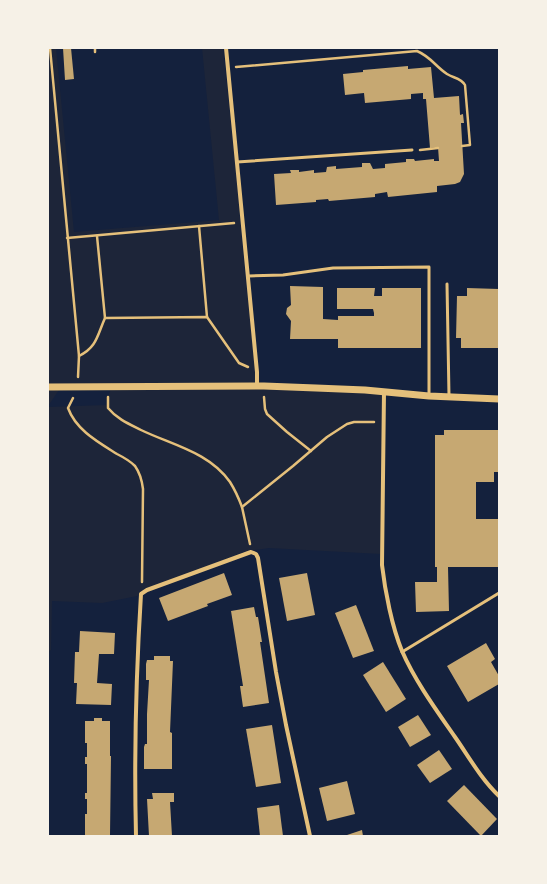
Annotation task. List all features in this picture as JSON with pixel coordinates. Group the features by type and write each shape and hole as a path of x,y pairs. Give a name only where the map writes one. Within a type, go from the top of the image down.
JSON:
{"street":[{"path":"226,48 257,372 260,386"},
{"path":"48,387 108,388 260,386 323,388 429,396 499,399"},
{"path":"384,392 382,565 384,583 402,652 430,700 475,767 499,796"},
{"path":"136,836 134,768 141,594 147,590 251,552 256,554 258,558 276,672 310,836"}],"lane":[{"path":"237,162 412,150"},
{"path":"248,276 283,275 333,268 429,267 429,396"},
{"path":"447,284 449,397"},
{"path":"402,652 499,593"}],"path":[{"path":"50,48 79,356 77,388 68,408 72,418 86,432 94,439 134,465 141,477 143,489 141,594"},
{"path":"228,68 416,51 426,55 446,73 462,80 465,85 470,145 462,146"},
{"path":"412,150 438,148"},
{"path":"67,238 243,222"},
{"path":"199,226 207,317 239,363 257,372"},
{"path":"79,356 88,351 94,344 105,318 97,236"},
{"path":"105,318 207,317"},
{"path":"260,386 267,414 311,451"},
{"path":"108,388 108,408 122,421 189,449 223,473 230,483 242,507 251,552"},
{"path":"242,507 311,451 327,436 347,424 354,422 384,422"}],"shaded area":[{"path":"48,48 56,48 74,232 219,220 202,48 223,48 245,276 256,371 256,386 61,387 48,406"},
{"path":"111,388 265,388 383,393 381,554 269,548 243,552 170,581 137,596 102,603 52,601 51,650 48,652 48,407 106,405"}],"building":[{"path":"63,48 71,48 74,79 65,80"},
{"path":"408,66 408,69 431,67 434,98 459,96 460,115 463,114 464,123 461,123 464,174 460,182 437,186 437,192 388,197 387,192 375,194 375,197 329,201 328,199 316,200 316,202 276,205 274,174 291,173 290,170 299,170 299,172 314,170 314,173 326,172 327,167 336,166 336,169 362,167 362,163 370,163 373,169 385,168 385,164 406,162 406,159 414,159 415,161 434,159 434,161 439,161 438,147 430,148 426,99 423,99 423,93 411,94 411,99 365,103 364,93 345,95 343,74 363,72 363,70"},
{"path":"290,286 323,287 323,319 338,320 338,316 374,316 374,313 373,309 337,309 337,288 375,288 374,296 382,296 382,288 421,288 421,348 338,348 338,339 290,339 291,321 286,314 287,308 291,305"},
{"path":"467,288 499,289 499,348 461,348 461,338 456,338 457,296 467,296"},
{"path":"444,430 499,430 499,472 494,472 494,482 476,482 476,519 499,519 499,567 448,567 449,611 416,612 415,582 437,582 437,567 435,567 435,435 444,435"},
{"path":"224,573 232,595 168,621 159,598"},
{"path":"307,573 315,615 287,621 279,578"},
{"path":"356,605 374,651 353,658 335,613"},
{"path":"254,607 256,617 258,617 262,642 260,642 269,703 243,707 240,686 243,686 231,611"},
{"path":"80,631 115,633 114,654 99,654 97,683 112,684 111,705 76,704 77,683 74,683 75,652 79,652"},
{"path":"486,643 495,659 491,662 499,676 499,684 468,702 447,666"},
{"path":"154,656 170,656 170,661 173,661 170,732 172,733 172,769 144,769 144,747 145,744 147,744 149,680 146,680 146,664 147,660 154,660"},
{"path":"383,662 406,699 386,712 363,675"},
{"path":"418,715 431,735 410,747 398,727"},
{"path":"94,718 102,718 102,721 110,721 110,835 85,835 85,814 87,814 87,799 85,799 85,793 87,793 87,764 85,764 85,757 87,757 87,743 85,743 85,721 94,721"},
{"path":"272,725 281,783 256,787 246,729"},
{"path":"439,750 452,769 430,783 417,765"},
{"path":"347,781 355,814 327,821 319,788"},
{"path":"464,785 497,819 481,836 447,801"},
{"path":"152,793 174,793 174,802 170,802 172,836 149,836 147,799 153,799"},
{"path":"279,805 283,836 260,836 257,808"},
{"path":"362,830 363,836 344,836"}]}
